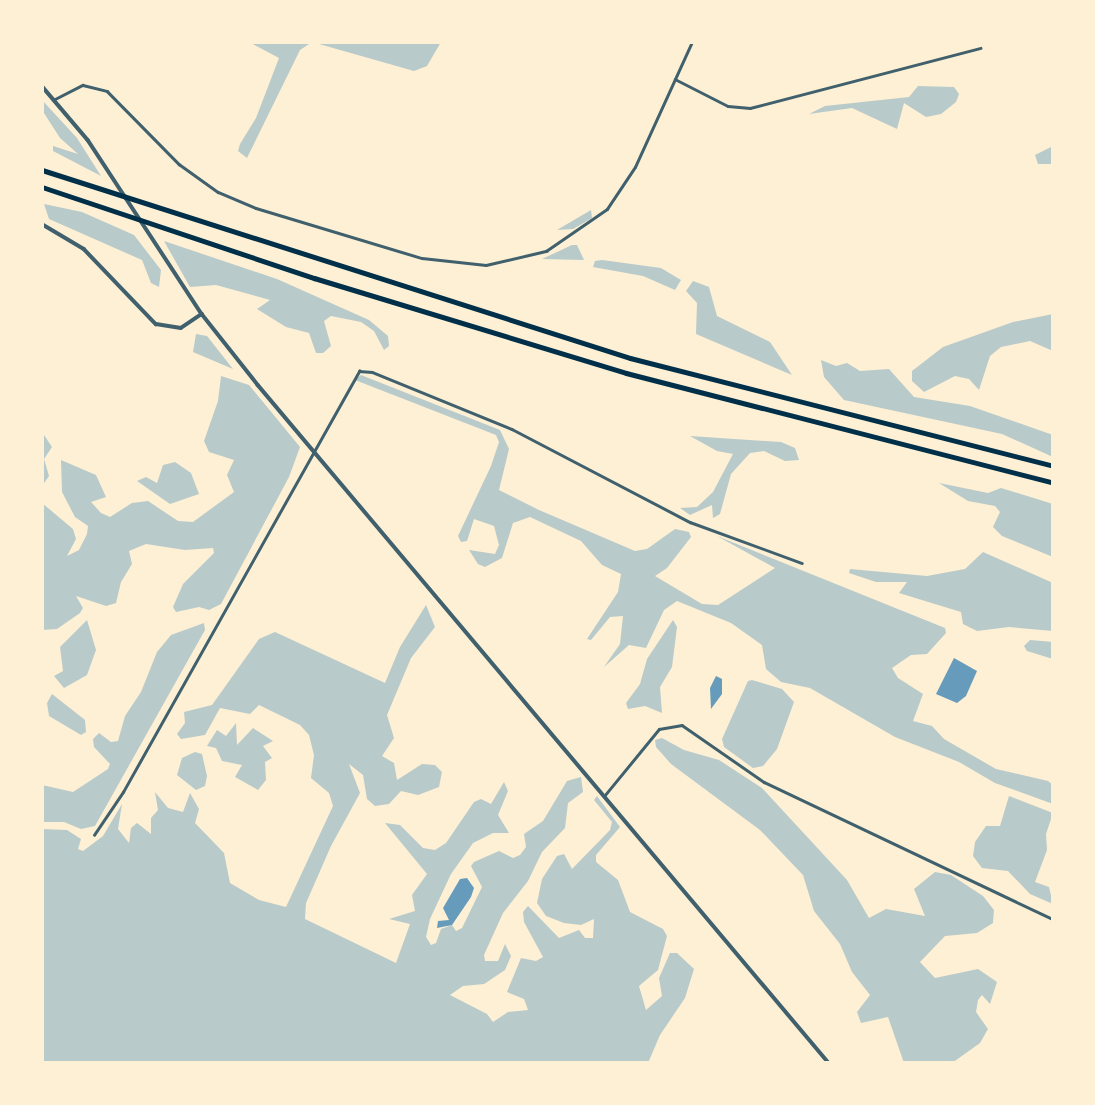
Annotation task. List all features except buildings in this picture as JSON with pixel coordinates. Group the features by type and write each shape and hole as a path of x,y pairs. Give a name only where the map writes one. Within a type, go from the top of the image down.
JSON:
{"highway":[{"path":"42,170 629,358 1053,466"},
{"path":"42,187 314,278 626,373 1053,483"}],"street":[{"path":"55,99 83,85 107,91 179,164 218,192 256,208 422,258 486,265 547,251 597,218 635,167 692,42"},
{"path":"676,79 728,106 750,108 980,48"},
{"path":"42,86 55,99 106,167 202,314 829,1063"},
{"path":"42,224 84,249 156,324 181,328 202,314"},
{"path":"94,835 139,764 353,376 367,370 512,429 702,527 802,563"},
{"path":"605,795 659,729 682,725 764,782 1053,919"}],"shaded area":[{"path":"249,42 312,42 300,50 247,158 238,151 240,144 256,118 279,58"},
{"path":"312,42 441,42 427,66 414,71"},
{"path":"918,86 954,87 959,94 956,102 941,114 926,117 904,103 897,129 852,108 809,114 825,106 909,97"},
{"path":"42,100 77,138 101,176 53,151 53,146 78,154 60,138 42,110"},
{"path":"1053,146 1053,164 1038,164 1035,155"},
{"path":"44,204 82,212 134,235 161,270 159,287 151,283 142,260 49,219"},
{"path":"591,210 592,218 573,229 557,230"},
{"path":"164,241 277,279 369,320 388,336 389,346 384,350 374,331 361,322 331,316 324,321 331,346 323,353 316,353 309,333 286,327 257,309 270,300 216,285 190,287"},
{"path":"577,245 584,260 542,259"},
{"path":"595,261 661,268 681,280 675,290 643,276 593,267"},
{"path":"693,281 709,287 717,316 770,342 792,375 696,334 697,303 686,291"},
{"path":"1053,314 1053,351 1030,341 1001,347 990,356 979,390 969,379 955,376 924,392 912,381 912,371 943,347 1013,322"},
{"path":"196,334 207,336 233,369 193,352"},
{"path":"821,360 836,366 847,363 860,371 889,369 914,397 970,406 1053,435 1053,457 1002,434 844,400 824,377"},
{"path":"361,375 500,430 509,449 499,490 539,510 635,551 647,549 675,529 689,532 691,537 667,568 655,576 702,604 718,605 775,568 717,536 945,628 946,633 927,654 911,655 892,668 898,678 923,694 913,721 932,726 944,739 996,769 1048,781 1053,785 1053,804 995,783 959,762 895,737 810,688 781,682 766,669 762,645 731,623 677,601 664,610 646,648 629,645 604,667 620,644 623,616 610,617 591,640 587,639 618,592 621,574 602,565 581,541 530,517 513,523 502,558 485,567 478,564 469,550 495,554 499,545 494,526 474,519 467,541 461,542 458,536 491,466 499,442 496,435 355,380"},
{"path":"221,376 249,385 300,447 289,477 221,604 209,610 199,607 176,612 173,607 183,584 214,553 213,548 185,550 146,544 129,551 132,564 121,582 116,603 106,606 76,596 83,608 80,613 57,629 42,630 42,503 73,529 76,539 67,556 79,550 88,526 75,517 62,492 61,460 96,475 106,497 91,502 101,513 110,517 132,503 148,501 178,521 193,522 234,492 227,475 234,460 209,452 204,441 218,401"},
{"path":"42,432 52,447 44,459 49,476 42,486"},
{"path":"690,436 781,442 795,448 799,460 785,461 764,451 750,453 731,474 720,514 713,518 712,505 690,515 680,508 697,507 713,492 733,454 717,451"},
{"path":"175,462 191,473 199,494 170,504 137,481 146,477 157,483 163,465"},
{"path":"939,483 988,493 1001,488 1053,504 1053,557 1002,536 993,527 1000,512 995,506 968,501"},
{"path":"983,552 1053,583 1053,631 1009,627 977,631 963,624 961,612 899,593 907,582 876,582 849,573 850,569 927,576 965,569"},
{"path":"426,605 435,627 411,658 387,715 394,738 382,756 394,763 397,780 422,764 435,765 442,772 439,787 418,795 401,791 389,804 375,806 367,799 363,775 349,764 360,793 331,846 306,903 305,919 396,963 410,924 389,919 415,911 412,895 427,874 385,823 400,825 423,848 435,850 446,843 474,802 481,799 491,804 504,782 508,791 498,815 509,833 493,833 473,843 451,874 430,919 426,937 431,945 436,943 441,929 452,925 456,931 462,928 482,887 471,866 474,862 499,851 513,858 520,855 526,847 524,834 543,821 567,781 581,777 583,792 568,803 565,828 542,852 528,881 503,913 484,955 485,961 498,961 505,944 511,956 505,970 484,984 463,986 450,995 487,1014 493,1022 508,1012 528,1010 524,999 507,992 521,958 536,961 543,957 524,922 523,912 528,906 559,938 579,930 585,938 593,938 594,919 581,925 564,923 546,916 537,903 542,879 557,856 564,854 572,869 610,830 612,822 594,800 597,796 620,827 596,855 596,862 618,880 630,912 663,929 667,936 658,970 639,986 646,1010 662,996 659,978 670,953 677,953 694,969 685,998 660,1035 648,1063 42,1063 42,829 67,830 81,839 78,849 83,851 103,836 122,804 118,829 129,843 131,828 137,823 151,834 151,818 158,810 155,792 168,808 183,812 190,793 199,809 195,823 224,853 230,883 259,900 286,907 333,806 329,793 311,778 314,755 309,735 300,725 259,705 250,714 220,708 205,735 181,739 177,734 185,723 184,712 212,705 259,639 275,632 385,683 400,647"},
{"path":"87,620 96,650 87,675 64,688 54,676 63,671 60,647"},
{"path":"673,620 677,627 672,667 660,687 662,713 645,706 628,709 626,703 640,684 647,659"},
{"path":"204,623 205,630 95,826 81,829 64,822 42,822 42,785 73,792 108,769 110,764 94,747 93,739 99,733 111,742 118,741 125,716 141,692 157,652 171,635"},
{"path":"1030,640 1053,642 1053,659 1027,651 1024,646"},
{"path":"748,681 782,689 794,702 777,749 763,766 753,768 724,747 722,739"},
{"path":"52,694 85,720 86,732 81,735 49,716 47,703"},
{"path":"236,723 237,745 253,728 273,741 263,746 272,758 265,762 266,780 258,790 235,777 242,765 222,761 216,748 207,746 217,730 226,736"},
{"path":"662,738 684,750 719,760 762,788 847,880 869,918 886,909 925,916 914,889 935,872 951,875 983,896 994,910 993,923 977,933 945,936 920,962 935,978 978,969 997,982 990,1004 982,995 978,1000 976,1012 988,1029 980,1043 952,1063 904,1063 888,1017 861,1023 857,1012 870,995 852,972 840,944 814,911 803,875 760,830 671,764 656,747 655,740"},
{"path":"195,752 202,754 207,776 205,786 196,790 177,775 182,758"},
{"path":"1009,796 1053,813 1046,834 1047,850 1035,882 1049,887 1053,904 1030,894 1008,871 982,868 973,856 975,842 986,826 1000,826"}],"water":[{"path":"954,658 977,671 966,696 957,703 936,694"},
{"path":"716,676 722,679 722,694 711,709 710,688"},
{"path":"467,878 474,888 471,897 452,925 437,928 438,921 449,920 443,908 460,879"}]}
